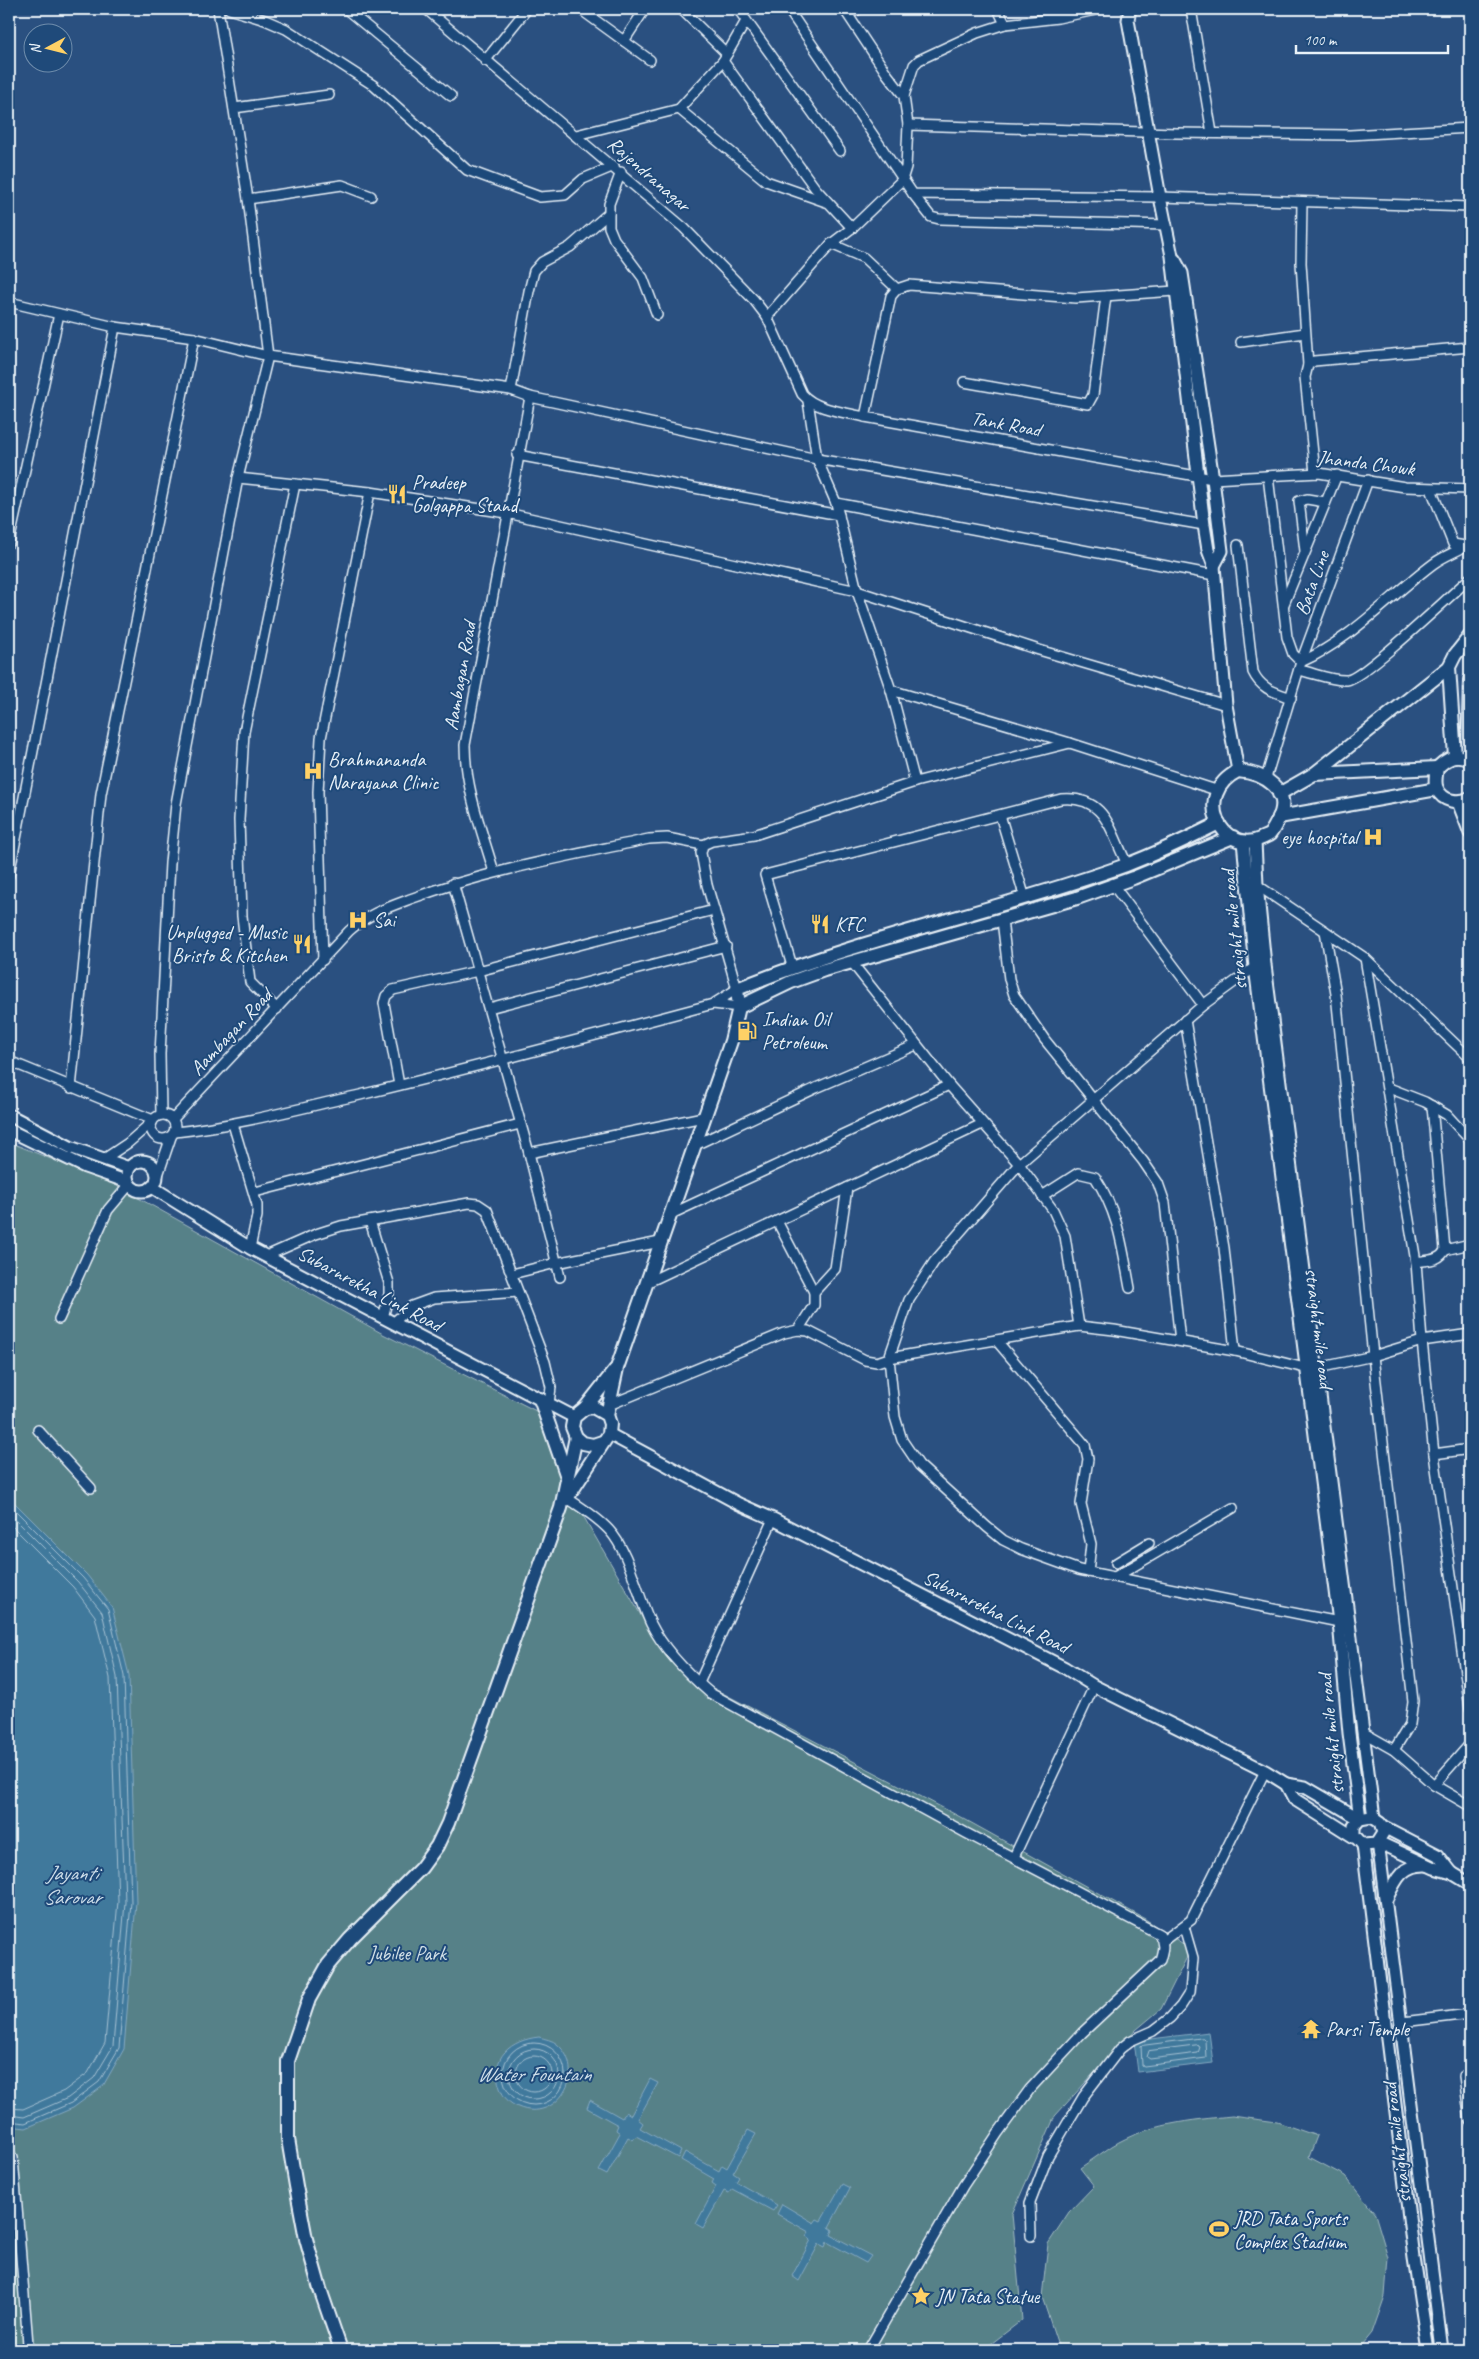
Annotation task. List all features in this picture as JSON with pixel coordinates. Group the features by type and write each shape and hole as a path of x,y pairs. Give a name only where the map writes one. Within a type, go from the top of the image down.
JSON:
{"main road":[{"path":"1279,794 1314,774 1449,667 1454,655 1470,636"},
{"path":"1449,667 1464,758"},
{"path":"1464,758 1470,680"},
{"path":"1314,774 1437,768 1447,759 1464,758"},
{"path":"1437,768 1437,788 1445,797 1458,802 1470,798"},
{"path":"739,1007 791,982 824,970 853,964 1002,920 1113,885 1244,840 1270,835 1280,817 1282,806 1279,794 1274,785 1266,778 1254,773 1238,771 1226,777 1216,790 1213,806 1219,823 1226,833 1244,840"},
{"path":"1280,817 1437,788"},
{"path":"341,2350 318,2280 296,2186 288,2139 288,2062 309,1999 328,1965 350,1939 421,1868 444,1831 564,1503 605,1438 610,1424 608,1410 617,1368 731,1041 739,1007 737,989 792,966 1025,898 1127,864 1219,823"},
{"path":"605,1438 593,1445 583,1443 576,1437 572,1427 574,1418 585,1408 617,1368"},
{"path":"544,1402 567,1477"},
{"path":"585,1408 593,1407 608,1410"},
{"path":"564,1503 567,1477 576,1437"}],"street":[{"path":"218,9 248,199 268,356 238,478 176,804 170,863 156,1119 151,1128 153,1134 165,1139 173,1134 233,1124 504,1060 713,1004 737,989 703,865 703,845 712,841 754,835 915,782 1070,743"},
{"path":"228,9 265,20 286,30 373,85 467,170 540,197 565,195 583,179 617,169 609,204 609,227 614,239 643,278 657,315"},
{"path":"346,9 451,96"},
{"name":"Rajendranagar","path":"426,9 438,13 485,61 617,169 684,228 754,300 767,317 802,394 808,401"},
{"path":"485,61 527,9"},
{"path":"580,9 650,60"},
{"path":"624,41 645,9"},
{"path":"680,9 725,58 826,202 852,228"},
{"path":"738,9 840,151"},
{"path":"788,9 902,180 931,217 939,219 1166,225"},
{"path":"858,9 846,11 887,74 904,96"},
{"path":"998,9 1005,24"},
{"path":"767,317 831,244 852,228 902,180 906,167 908,124 904,96 914,65 925,55 1005,24 1058,18 1100,9"},
{"path":"1121,9 1129,14 1172,256 1204,525 1214,571 1226,705 1238,771"},
{"path":"1191,9 1212,134"},
{"path":"576,135 679,109 725,58 746,21"},
{"path":"234,108 329,95"},
{"path":"679,109 766,181 826,202"},
{"path":"908,124 1212,134 1350,135 1470,128"},
{"path":"248,199 342,185 371,196"},
{"path":"914,194 1160,197 1470,207"},
{"path":"1302,202 1301,263 1308,365 1305,377 1314,473"},
{"path":"511,390 534,271 542,262 570,247 609,213"},
{"path":"831,244 864,258 897,289"},
{"path":"1172,256 1182,273 1213,479 1222,551 1214,571"},
{"path":"865,417 892,296 897,289 909,285 1060,297 1176,291"},
{"path":"964,382 1088,404 1093,395 1106,296"},
{"path":"9,302 115,327 194,338 268,356 511,390 530,397 817,459 1204,525"},
{"path":"9,543 59,314"},
{"path":"9,875 13,840 115,327"},
{"path":"1241,342 1305,333"},
{"path":"71,1088 101,794 194,338"},
{"path":"1308,365 1314,361 1470,347"},
{"name":"Aambagan Road","path":"494,872 470,788 465,763 465,745 517,455 530,397"},
{"path":"808,401 817,459 836,503 857,591 891,690 915,782"},
{"name":"Tank Road","path":"808,401 865,417 1198,476"},
{"path":"517,455 839,515"},
{"name":"Jhanda Chowk","path":"1198,476 1213,479 1314,473 1337,475 1405,487 1470,489"},
{"path":"1283,605 1337,475"},
{"path":"1268,476 1289,647 1300,666 1340,680 1349,680 1356,677 1380,659 1470,578"},
{"path":"238,478 370,492 507,513 857,591 1040,650 1226,705"},
{"name":"Bata Line","path":"1266,778 1300,666 1368,480"},
{"path":"277,1009 250,982 242,916 240,820 244,732 295,484"},
{"path":"1431,488 1453,544 1468,545"},
{"path":"323,960 318,792 321,738 324,712 370,492"},
{"path":"1306,551 1299,501 1307,499 1325,502"},
{"path":"836,503 1214,571"},
{"path":"1238,545 1253,672 1257,681 1264,688 1291,698"},
{"path":"1300,666 1343,639 1436,562 1468,545"},
{"path":"891,690 1070,743 1216,790"},
{"path":"792,966 765,875 1061,799 1073,798 1086,800 1101,811 1127,864"},
{"path":"1458,802 1470,834"},
{"path":"1000,815 1025,898"},
{"name":"Aambagan Road","path":"173,1119 349,931 370,914 452,883 494,872 649,839 683,840 703,845"},
{"name":"straight mile road","path":"1244,840 1257,885 1265,965 1318,1368 1347,1621 1373,1801 1383,1834 1378,1842 1442,2350"},
{"name":"straight mile road","path":"1244,840 1255,967 1338,1622 1360,1819"},
{"path":"452,883 504,1060 560,1277"},
{"path":"1113,885 1203,1005"},
{"path":"1257,885 1365,958 1470,1058"},
{"path":"399,1085 384,1003 386,996 392,990 478,971 714,910"},
{"path":"1002,920 1014,995 1044,1040 1158,1183 1165,1203 1180,1341"},
{"path":"1325,931 1336,994 1373,1356 1413,1702 1413,1714 1410,1724 1394,1750"},
{"path":"489,1008 726,946"},
{"path":"1365,958 1389,1088 1416,1262 1434,1454 1470,1708"},
{"path":"853,964 949,1085 1019,1164 1060,1222 1065,1236 1079,1326"},
{"path":"1255,967 1185,1020 1019,1164 922,1278 909,1300 889,1358 895,1417 902,1440 919,1464 1003,1540 1021,1549 1088,1572 1338,1622"},
{"path":"713,1004 739,1007"},
{"path":"1185,1020 1224,1248 1235,1351"},
{"path":"693,1146 816,1088 916,1045"},
{"path":"9,1061 71,1088 156,1119"},
{"path":"669,1216 949,1085"},
{"path":"1389,1088 1432,1106 1447,1115 1470,1140"},
{"path":"1416,1262 1437,1259 1442,1256 1445,1250 1432,1106"},
{"path":"104,1159 128,1143 156,1119 168,1115 173,1119 173,1134 154,1184"},
{"name":"Subarnrekha Link Road","path":"9,1116 70,1148 129,1168 141,1161 148,1163 154,1167 156,1174 154,1184 145,1190 138,1191 129,1183 85,1167 9,1130"},
{"path":"529,1153 703,1118"},
{"path":"233,1124 255,1192 257,1216 250,1248"},
{"path":"255,1192 520,1124"},
{"path":"646,1283 982,1124"},
{"path":"58,1319 108,1210 129,1183 127,1174 129,1168"},
{"path":"1042,1196 1078,1173 1095,1177 1111,1205 1117,1222 1130,1288"},
{"name":"Subarnrekha Link Road","path":"154,1184 250,1248 574,1418"},
{"path":"814,1292 835,1269 847,1188"},
{"path":"266,1256 316,1234 370,1221 469,1203 478,1204 487,1210 549,1374 551,1388 544,1402"},
{"path":"370,1221 389,1283 388,1320"},
{"path":"777,1221 814,1292 814,1305 798,1330"},
{"path":"512,1274 660,1242"},
{"path":"1445,1250 1470,1244"},
{"path":"388,1320 412,1306 434,1298 518,1292"},
{"path":"608,1410 784,1333 798,1330 808,1331 866,1360 877,1362 889,1358 1079,1326 1235,1351 1305,1368 1318,1368 1373,1356 1422,1342 1470,1334"},
{"path":"996,1340 1085,1445 1088,1459 1081,1504 1091,1544 1088,1572"},
{"path":"38,1430 91,1488"},
{"name":"Subarnrekha Link Road","path":"605,1438 773,1519 1056,1664 1094,1686 1265,1771 1286,1784 1294,1799 1354,1837"},
{"path":"1434,1454 1470,1449"},
{"path":"564,1503 594,1516 610,1531 621,1548 652,1626 683,1668 698,1683 722,1701 1159,1934 1163,1941 1164,1949 1160,1960 1082,2033 1030,2089 998,2133 963,2186 868,2350"},
{"path":"1115,1577 1233,1508"},
{"path":"698,1683 773,1519"},
{"path":"1116,1563 1149,1544"},
{"path":"1014,1857 1094,1686"},
{"path":"1364,1733 1394,1750 1434,1785 1470,1806"},
{"path":"1434,1785 1470,1744"},
{"path":"1163,1941 1192,1920 1265,1771"},
{"path":"1286,1784 1305,1787 1360,1819"},
{"name":"straight mile road","path":"1354,1837 1354,1826 1360,1819 1367,1817 1378,1822"},
{"path":"1378,1822 1438,1855 1452,1873"},
{"path":"1354,1837 1363,1845 1372,1846 1378,1842 1429,1866 1452,1873 1470,1884"},
{"name":"straight mile road","path":"1363,1845 1414,2258 1428,2350"},
{"path":"1386,1901 1394,1883 1409,1867 1429,1866"},
{"path":"1031,2236 1030,2203 1048,2156 1083,2097 1120,2049 1130,2041 1153,2031 1170,2018 1190,1992 1193,1958 1184,1927"},
{"path":"1402,2022 1470,2014"},
{"path":"1464,2076 1470,2121"},
{"path":"13,2158 28,2344"}],"green space":[{"name":"Jubilee Park","path":"9,1142 115,1185 383,1334 552,1419 578,1507 646,1624 679,1662 709,1686 966,1820 1145,1919 1191,1949 1161,2009 1124,2040 1055,2116 1012,2214 1022,2320 983,2350 9,2350"},
{"name":"JRD Tata Sports Complex Stadium","path":"1232,2116 1277,2122 1317,2136 1309,2157 1345,2176 1375,2214 1388,2257 1385,2296 1372,2333 1358,2350 1063,2350 1058,2345 1042,2297 1048,2244 1069,2212 1094,2186 1080,2168 1112,2146 1140,2133 1186,2121"}],"water":[{"name":"Jayanti Sarovar","path":"9,1497 87,1575 112,1607 129,1675 136,1902 124,2049 103,2086 73,2108 26,2128 9,2126"},
{"path":"1209,2032 1213,2063 1138,2072 1134,2041"},
{"name":"Water Fountain","path":"539,2037 557,2044 566,2055 570,2068 569,2080 564,2092 556,2102 545,2108 532,2110 515,2106 510,2102 501,2091 497,2077 500,2059 511,2046"},
{"path":"650,2079 658,2083 638,2119 643,2123 640,2128 681,2151 678,2158 636,2136 633,2140 628,2137 607,2175 599,2171 620,2133 616,2130 618,2125 587,2108 590,2100 622,2118 626,2112 631,2115"},
{"path":"748,2130 756,2134 733,2173 739,2177 736,2182 777,2205 773,2211 732,2189 729,2193 724,2191 703,2228 696,2224 716,2186 712,2183 714,2179 681,2160 685,2152 719,2171 722,2165 727,2168"},
{"path":"842,2184 850,2188 829,2227 833,2230 831,2235 871,2256 866,2263 827,2242 825,2247 819,2244 799,2281 792,2276 811,2240 806,2236 809,2232 777,2214 782,2204 814,2223 817,2219 821,2221"}],"place":[{"name":"Pradeep Golgappa Stand","path":"397,494"},
{"name":"Brahmananda Narayana Clinic","path":"313,771"},
{"name":"eye hospital","path":"1373,837"},
{"name":"Sai","path":"358,920"},
{"name":"KFC","path":"820,924"},
{"name":"Unplugged - Music Bristo & Kitchen","path":"302,944"},
{"name":"Indian Oil Petroleum","path":"747,1031"},
{"name":"Parsi Temple","path":"1311,2029"},
{"name":"JRD Tata Sports Complex Stadium","path":"1219,2229"},
{"name":"JN Tata Statue","path":"921,2296"}]}
